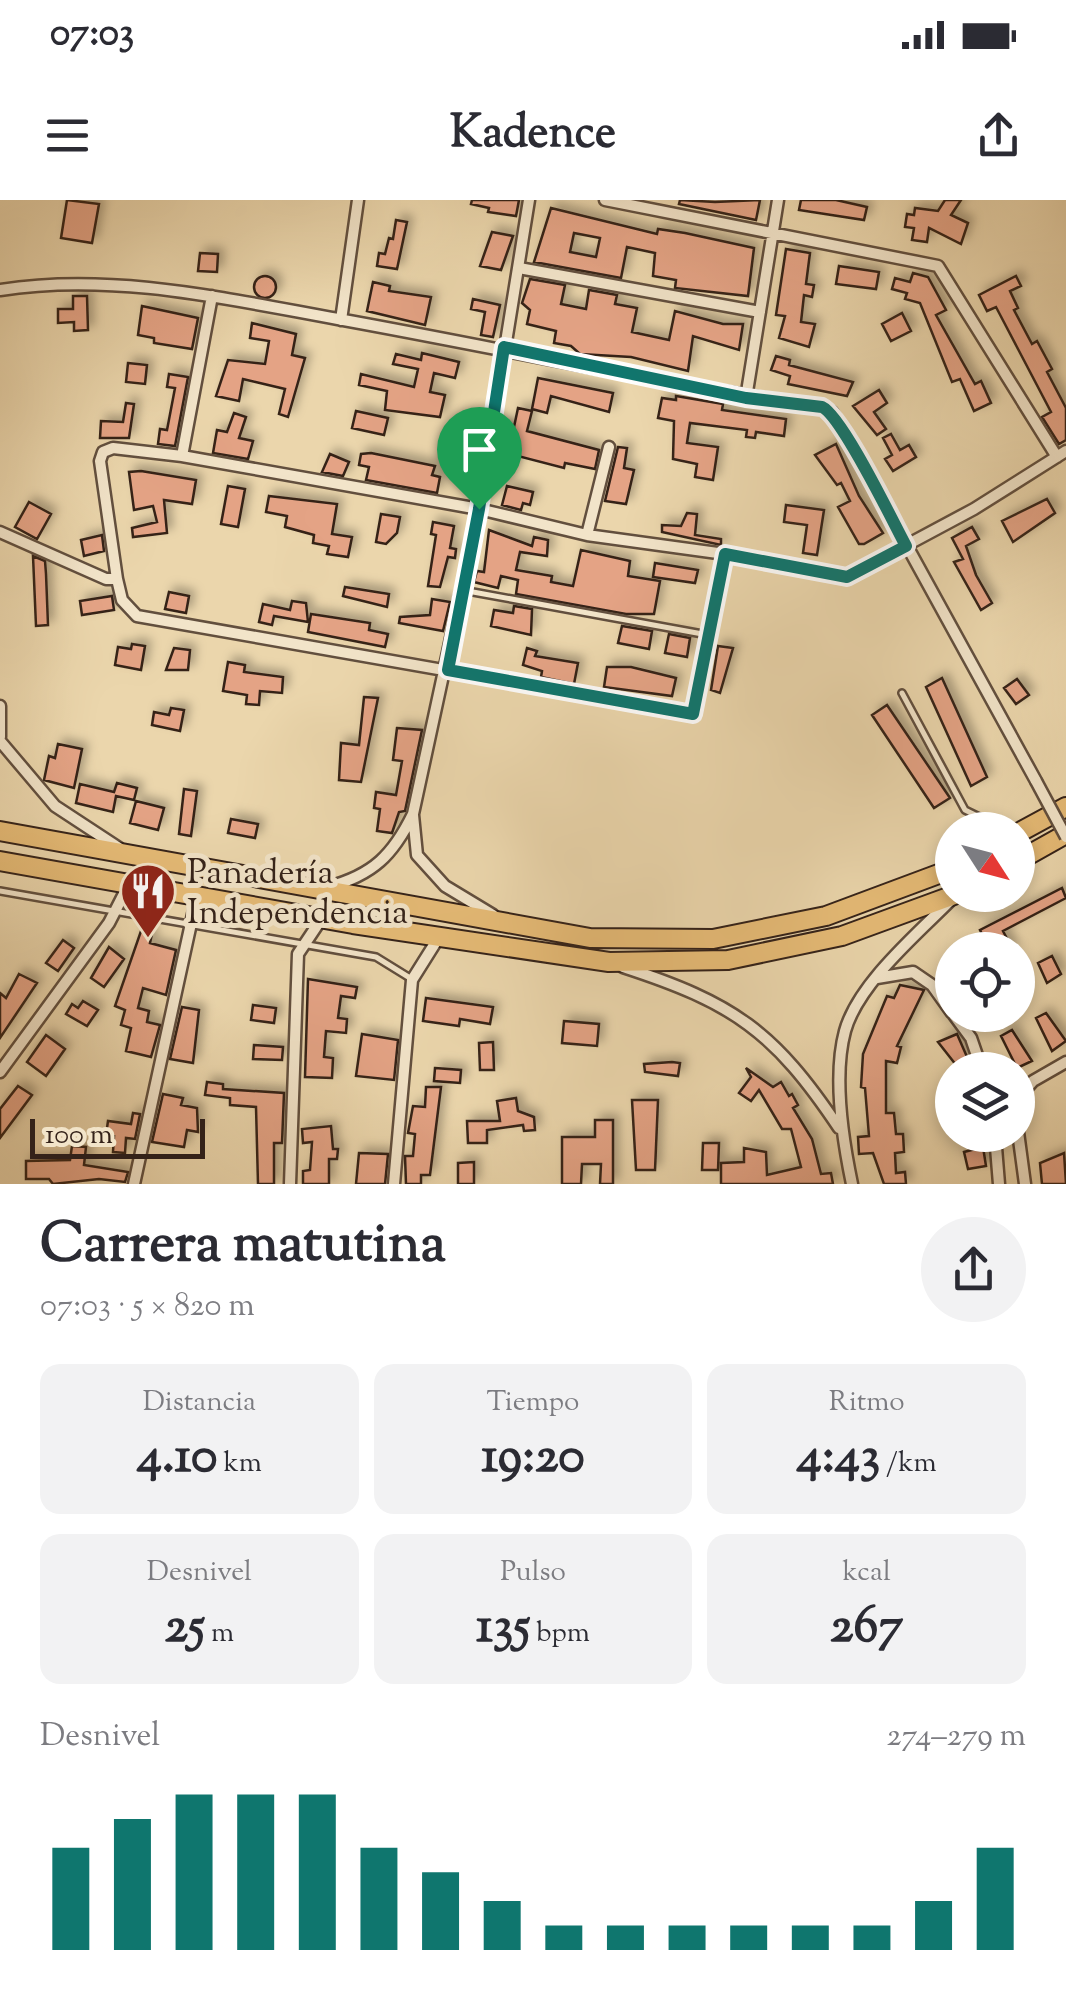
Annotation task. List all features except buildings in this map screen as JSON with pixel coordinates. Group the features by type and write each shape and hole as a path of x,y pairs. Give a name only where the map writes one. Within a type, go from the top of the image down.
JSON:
{"highway":[{"path":"1035,824 1066,807"},
{"path":"0,831 314,891 590,938 714,939 826,916 935,875"},
{"path":"1035,852 1066,836"},
{"path":"0,861 322,918 608,962 728,960 842,936 935,902"}],"street":[{"path":"341,320 358,200"},
{"path":"314,891 352,880 380,865 396,848 413,814 448,670 479,509 529,200"},
{"path":"605,200 938,266 1061,454 847,577 725,554 587,535 479,509 182,456 113,448 101,455 101,481 122,600 137,616 693,714 725,554"},
{"path":"746,398 778,200"},
{"path":"519,268 760,312"},
{"path":"0,290 55,281 212,296 504,347 746,398 792,401 832,412 1066,836"},
{"path":"182,456 212,296"},
{"path":"587,535 609,447"},
{"path":"0,532 106,579 117,579"},
{"path":"0,706 0,739 55,806 133,856"},
{"path":"413,814 417,855 445,886 512,926"},
{"path":"0,1072 116,910 129,884"},
{"path":"134,1184 197,896"},
{"path":"852,1184 840,1128 846,1030 876,978 939,912"},
{"path":"290,1184 298,954 322,918"},
{"path":"394,1184 412,980 440,937"},
{"path":"608,962 699,994 742,1018 773,1041 804,1075 840,1128"},
{"path":"876,978 913,972 935,990"},
{"path":"1035,1080 1066,1062"},
{"path":"996,1152 999,1184"},
{"path":"1021,1152 1025,1184"}],"lane":[{"path":"462,590 708,636"},
{"path":"902,693 969,812"},
{"path":"0,891 376,957 412,980"}],"place":[{"name":"Panadería Independencia","path":"148,940"}],"route":[{"path":"504,347 746,398 822,407 832,412 845,432 906,546 847,577 725,554 693,714 448,670 479,509 504,347"}]}
